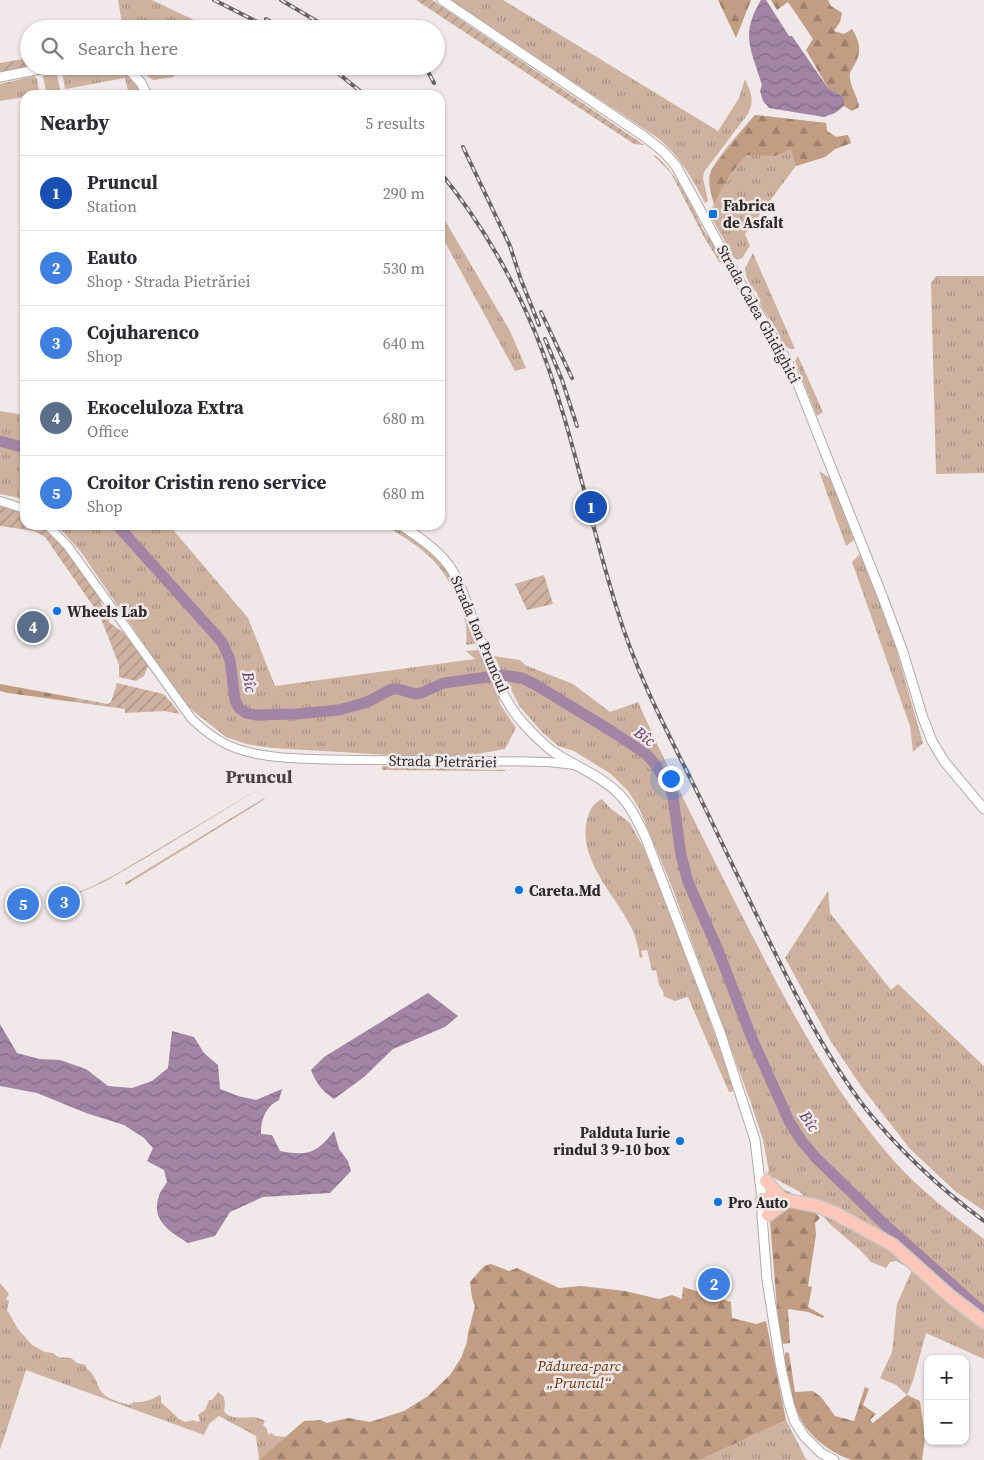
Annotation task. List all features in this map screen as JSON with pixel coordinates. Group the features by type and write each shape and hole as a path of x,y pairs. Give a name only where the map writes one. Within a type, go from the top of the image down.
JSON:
{"highway":[{"path":"766,1181 782,1202"},
{"path":"766,1205 782,1202 817,1206 834,1212 893,1245 950,1296 984,1322"}],"street":[{"name":"Strada Calea Ghidighici","path":"442,0 646,137 664,152 676,166 734,272 787,361 797,382 883,598 932,741 944,761 984,809"},
{"path":"0,78 20,74"},
{"path":"134,75 145,90"},
{"path":"0,501 20,507"},
{"name":"Strada Pietrăriei","path":"52,530 67,545 191,718 210,735 227,745 260,754 320,759 548,762 577,766 604,782 620,795 631,810 645,836 720,1032 755,1140 766,1205 773,1281 772,1307 781,1368 789,1404 795,1422 804,1436 821,1453 834,1460"},
{"name":"Strada Ion Pruncul","path":"408,530 434,550 452,569 488,660 503,691 522,721 551,750 577,766"},
{"name":"Strada Pietrăriei","path":"739,1088 749,1106 761,1140 766,1181 766,1205"}],"green space":[{"path":"118,0 152,0 194,20 121,20"},
{"path":"416,0 432,0 644,145 634,144"},
{"path":"449,0 503,0 718,131 739,98 745,79 751,96 750,109 704,172 703,178 708,201 705,203 679,160 658,138"},
{"path":"718,0 751,0 736,38"},
{"path":"771,0 828,0 831,6 842,13 840,22 834,31 844,34 852,29 858,41 859,53 850,77 859,107 852,111 844,106 844,97 828,88 806,50 813,39 788,2 777,10"},
{"path":"20,60 20,69 0,74 0,63"},
{"path":"43,75 57,75 60,90 46,90"},
{"path":"63,75 129,75 140,90 128,90 125,78 65,89"},
{"path":"146,75 174,75 174,77 153,80"},
{"path":"34,76 37,79 39,90 20,90 20,98 0,101 0,84"},
{"path":"755,115 826,123 827,131 836,137 848,135 851,143 835,149 825,157 796,166 745,234 750,246 742,258 737,260 734,258 713,220 711,212 714,204 709,177 715,163"},
{"path":"755,115 826,123 827,131 836,137 848,135 851,143 835,149 825,157 796,166 791,149 775,156 747,155 728,178 714,204 710,183 712,169"},
{"path":"653,155 664,164 679,183 706,235 723,261 720,263 704,237 671,173"},
{"path":"445,220 510,331 526,368 515,371 445,242"},
{"path":"753,253 795,349 790,349 783,344 778,332 761,306 757,293 746,276 745,268"},
{"path":"936,276 984,276 984,473 936,474 931,283"},
{"path":"798,356 823,412 817,416 795,361"},
{"path":"0,411 20,414 20,499 0,494"},
{"path":"819,471 832,479 854,540 846,546"},
{"path":"0,504 20,510 20,529 0,526"},
{"path":"27,530 47,530 74,560 97,593 110,623 124,633 148,666 144,676 136,681 119,677 119,665 100,616 45,537 34,531"},
{"path":"61,530 173,530 248,618 275,686 475,659 466,651 479,650 498,691 500,704 516,728 505,749 472,755 423,757 272,748 246,744 226,737 193,711 172,685 81,552"},
{"path":"392,530 403,531 411,536 442,564 463,600 478,643 466,645 465,622 452,587 445,575 429,556"},
{"path":"860,554 896,648 923,743 913,752 910,726 852,562"},
{"path":"544,575 553,604 527,610 515,584"},
{"path":"494,656 520,660 525,665 573,684 610,712 638,702 673,778 735,902 788,1004 827,1070 871,1133 905,1173 926,1193 984,1239 984,1359 926,1333 913,1381 907,1395 896,1385 880,1378 892,1352 897,1304 912,1270 896,1261 890,1262 886,1268 871,1262 832,1226 800,1192 770,1176 767,1172 769,1171 763,1140 752,1106 670,882 639,808 628,791 611,774 574,751 558,746 542,732 520,707"},
{"path":"117,683 163,694 180,714 164,711 125,713 125,709 74,702 76,698 108,704 111,702"},
{"path":"0,684 76,698 74,702 8,693 0,691"},
{"path":"382,766 505,770 505,771 382,770"},
{"path":"272,781 106,881 72,896 118,873"},
{"path":"266,797 262,801 126,885 125,883"},
{"path":"602,799 610,808 630,823 643,847 671,912 734,1088 732,1092 729,1092 688,997 675,1001 663,996 664,993 659,985 656,970 652,971 647,950 641,951 643,957 640,958 632,929 592,862 586,835 587,820 592,808"},
{"path":"828,891 830,913 891,990 898,984 984,1066 984,1211 955,1191 910,1149 861,1086 830,1040 785,958"},
{"path":"776,1187 795,1195 820,1218 815,1223 816,1235 808,1286 812,1287 808,1307 824,1316 823,1318 808,1312 788,1309 790,1343 782,1344 777,1308 768,1197"},
{"name":"Pădurea-parc „Pruncul“","path":"491,1264 509,1271 517,1268 559,1288 581,1286 625,1291 659,1299 672,1295 682,1299 683,1287 731,1302 732,1318 756,1324 766,1321 786,1420 700,1460 259,1460 304,1421 320,1420 327,1423 348,1418 370,1422 404,1411 428,1396 450,1375 461,1358 467,1342 475,1306 470,1282 484,1266"},
{"path":"0,1283 9,1294 6,1299 9,1301 7,1310 18,1329 32,1345 45,1352 53,1353 58,1357 71,1358 77,1363 86,1365 102,1393 109,1398 129,1405 134,1402 150,1400 159,1395 161,1396 161,1402 179,1419 185,1422 193,1420 197,1422 200,1421 198,1415 205,1410 209,1400 212,1400 218,1392 224,1397 224,1411 228,1415 238,1418 255,1417 265,1421 263,1425 269,1435 271,1433 275,1436 286,1437 259,1460 256,1436 219,1416 209,1424 204,1435 26,1370 0,1450"},
{"path":"786,1352 789,1353 795,1392 813,1391 821,1397 835,1416 854,1421 865,1387 869,1389 863,1405 876,1414 870,1420 873,1423 907,1395 920,1401 924,1431 922,1460 852,1460 821,1443 808,1430 795,1407 785,1365"},
{"path":"786,1420 806,1459 809,1460 700,1460"}],"water":[{"path":"761,0 766,0 789,36 792,36 828,88 844,97 844,106 835,113 824,117 769,108 763,101 760,91 762,85 751,52 749,33 755,12"},
{"path":"428,993 458,1016 445,1027 393,1049 364,1077 334,1099 323,1090 317,1083 311,1070 324,1057"},
{"path":"0,1024 17,1053 39,1059 60,1060 86,1069 108,1086 132,1088 152,1081 168,1068 172,1031 194,1037 204,1053 218,1065 220,1089 256,1100 282,1089 279,1100 270,1106 265,1114 261,1134 272,1135 280,1151 311,1152 322,1145 334,1131 339,1149 348,1161 351,1171 330,1193 263,1197 230,1212 215,1236 188,1243 164,1225 157,1212 160,1194 167,1182 164,1170 147,1161 153,1148 144,1138 124,1125 86,1113 37,1093 0,1086"}],"waterway":[{"name":"Bîc","path":"0,441 20,447"},
{"name":"Bîc","path":"121,530 222,642 230,660 235,700 239,708 246,713 255,715 296,714 339,710 367,702 392,689 415,694 444,683 502,675 522,678 536,685 646,754 655,764 670,788 673,797 681,855 688,882 718,950 751,1036 789,1121 801,1140 816,1158 882,1222 984,1313"}],"railway":[{"path":"214,0 253,20"},
{"path":"281,0 315,20"},
{"path":"340,75 359,90"},
{"path":"430,75 434,83"},
{"path":"463,147 510,246 539,325"},
{"path":"445,178 481,228 526,310 559,400 607,574 635,661 658,712 810,1022 846,1081 866,1109 893,1140 952,1196 984,1221"},
{"path":"541,312 572,378"},
{"path":"545,339 562,380 577,426"}],"place":[{"name":"Fabrica de Asfalt","path":"713,214"},
{"name":"Pruncul","path":"591,507"},
{"name":"Wheels Lab","path":"57,611"},
{"name":"Eкoceluloza Extra","path":"33,627"},
{"name":"Careta.Md","path":"519,890"},
{"name":"Cojuharenco","path":"64,902"},
{"name":"Croitor Cristin reno service","path":"23,904"},
{"name":"Palduta Iurie rindul 3 9-10 box","path":"680,1141"},
{"name":"Pro Auto","path":"718,1202"},
{"name":"Eauto","path":"714,1284"}],"district":[{"name":"Pruncul","path":"259,776"}]}
